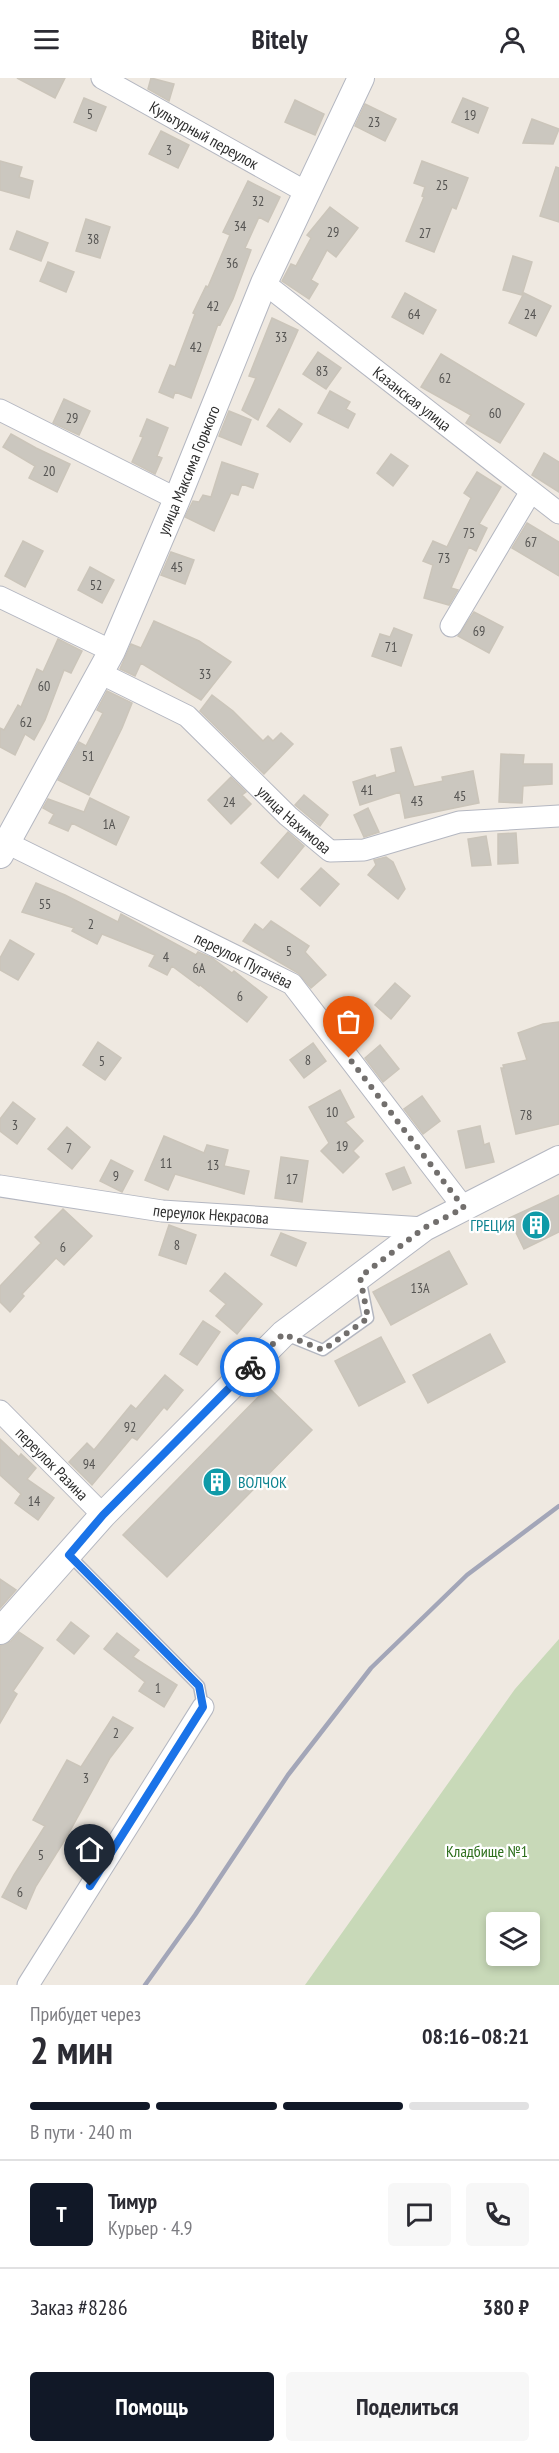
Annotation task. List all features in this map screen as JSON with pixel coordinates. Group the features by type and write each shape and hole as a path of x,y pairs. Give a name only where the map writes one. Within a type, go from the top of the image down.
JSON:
{"street":[{"name":"Культурный переулок","path":"102,78 306,192"},
{"name":"улица Максима Горького","path":"3,849 107,663 177,499 264,284 361,78"},
{"name":"Казанская улица","path":"264,284 530,493 559,513"},
{"path":"0,410 177,499"},
{"path":"452,626 530,493"},
{"name":"улица Нахимова","path":"0,597 187,716 288,816 330,851 364,850 459,822 559,816"},
{"name":"переулок Пугачёва","path":"3,849 292,984 464,1208"},
{"path":"0,1631 103,1515 283,1334 424,1228 559,1159"},
{"name":"переулок Некрасова","path":"0,1186 162,1211 424,1228"},
{"name":"переулок Разина","path":"0,1411 103,1515"},
{"path":"28,1985 203,1707"}],"lane":[{"path":"283,1334 323,1350 368,1318 360,1277"},
{"path":"69,1555 199,1686 203,1707"}],"green space":[{"name":"Кладбище №1","path":"559,1639 559,1985 305,1985 515,1689"}],"building":[{"path":"17,78 65,78 55,98"},
{"path":"151,78 174,84 169,101 148,89"},
{"path":"84,98 106,107 96,131 74,122"},
{"path":"463,98 488,108 478,133 452,122"},
{"path":"295,100 324,114 315,135 285,122"},
{"path":"365,104 396,119 385,141 355,126"},
{"path":"532,119 559,129 553,144 523,143"},
{"path":"161,131 189,145 178,168 149,154"},
{"path":"0,161 22,167 19,177 33,181 29,198 0,190"},
{"path":"422,161 468,178 456,209 452,207 434,252 406,241 424,197 422,196 425,187 414,183"},
{"path":"556,167 559,168 559,222 540,216"},
{"path":"248,181 280,197 268,222 259,217 245,248 251,250 233,299 220,325 218,324 191,398 175,392 173,398 159,392 170,365 175,367 195,314 193,313 206,286 208,287 230,235 223,232"},
{"path":"330,207 358,228 336,257 327,250 311,280 318,284 309,299 282,281 291,264 296,266 311,238 307,235"},
{"path":"86,219 110,227 100,258 76,251"},
{"path":"17,231 48,243 41,261 10,249"},
{"path":"513,256 532,262 522,295 503,290"},
{"path":"48,262 74,272 66,292 40,281"},
{"path":"405,293 436,310 423,334 392,317"},
{"path":"524,293 551,306 536,336 509,323"},
{"path":"272,318 298,330 258,420 242,410 256,378 249,376"},
{"path":"318,352 341,368 326,389 303,374"},
{"path":"441,354 524,404 500,443 466,423 471,415 421,387"},
{"path":"330,391 350,402 346,409 355,414 348,428 318,413"},
{"path":"64,399 90,411 79,435 53,423"},
{"path":"279,409 302,424 290,442 267,426"},
{"path":"229,411 251,420 241,445 219,436"},
{"path":"147,419 168,428 157,456 162,458 155,474 132,462 143,437 140,436"},
{"path":"11,434 70,464 57,492 29,478 35,466 3,447"},
{"path":"544,453 559,462 559,492 532,475"},
{"path":"391,454 408,466 393,486 377,473"},
{"path":"222,462 258,474 253,488 242,484 238,495 231,493 214,531 185,517 193,501 199,502 203,495 211,497"},
{"path":"477,472 501,487 479,524 487,528 476,551 469,547 451,588 458,590 449,605 424,598 433,565 423,561 433,541 447,547 471,498 464,493"},
{"path":"527,523 559,542 559,576 512,548"},
{"path":"23,541 43,551 25,587 5,576"},
{"path":"171,552 194,560 185,584 161,575"},
{"path":"90,567 114,580 102,603 78,590"},
{"path":"474,612 503,627 489,653 458,636"},
{"path":"154,621 199,641 231,662 201,700 141,663 135,676 120,669 131,644 141,648"},
{"path":"394,628 412,635 401,666 372,656 380,634 390,637"},
{"path":"58,639 82,651 71,673 64,670 45,720 34,740 25,734 15,755 0,747 0,728 4,730 18,705 21,707 37,669 43,672"},
{"path":"107,691 132,703 89,795 58,780 79,742 86,746 103,713 97,710"},
{"path":"212,695 233,711 263,741 268,736 273,741 281,733 293,744 264,774 200,711"},
{"path":"401,747 414,787 443,781 442,777 473,771 479,803 405,818 400,792 360,805 353,782 375,775 376,778 396,772 391,749"},
{"path":"501,754 524,755 523,764 552,764 552,784 523,786 522,803 499,802"},
{"path":"231,777 246,792 242,795 251,804 231,824 208,800"},
{"path":"304,795 328,815 320,826 295,805"},
{"path":"90,798 129,817 116,845 72,823 68,831 49,823 54,814 43,808 48,799 84,812"},
{"path":"368,808 379,832 364,837 354,815"},
{"path":"288,832 304,846 278,878 261,863"},
{"path":"516,833 518,863 498,864 498,834"},
{"path":"486,836 491,865 472,866 468,839"},
{"path":"386,857 393,862 405,889 398,899 368,875 376,865 374,860"},
{"path":"321,868 339,884 320,906 301,889"},
{"path":"36,883 118,922 121,914 196,955 198,952 212,958 232,973 234,971 267,997 247,1022 172,966 167,975 149,966 155,955 102,934 97,944 72,931 74,928 22,912"},
{"path":"271,921 309,946 305,952 326,975 311,988 298,973 243,941 255,924 263,930"},
{"path":"10,940 34,954 18,980 0,970 0,958"},
{"path":"395,983 410,996 391,1019 375,1005"},
{"path":"559,1022 559,1124 516,1134 501,1068 504,1068 503,1065 527,1060 518,1033 543,1024"},
{"path":"98,1042 121,1058 105,1080 83,1065"},
{"path":"313,1043 326,1061 304,1078 290,1060"},
{"path":"380,1045 399,1069 383,1082 365,1058"},
{"path":"340,1090 354,1117 345,1122 363,1141 353,1151 359,1157 343,1173 321,1151 329,1143 309,1107"},
{"path":"422,1096 440,1121 423,1134 404,1109"},
{"path":"13,1102 35,1119 17,1144 0,1131 0,1119"},
{"path":"480,1126 484,1145 489,1143 494,1162 466,1168 458,1131"},
{"path":"67,1127 90,1147 72,1169 48,1149"},
{"path":"164,1136 204,1153 207,1145 228,1150 224,1166 249,1171 244,1194 175,1174 168,1190 145,1180"},
{"path":"281,1157 308,1161 302,1202 275,1198"},
{"path":"111,1160 133,1171 122,1192 100,1181"},
{"path":"404,1167 411,1183 393,1190 386,1174"},
{"name":"ГРЕЦИЯ","path":"559,1195 559,1232 524,1249 509,1218"},
{"path":"63,1209 92,1236 64,1265 56,1258 22,1294 24,1296 10,1312 0,1302 0,1286 41,1243 35,1237"},
{"path":"169,1225 196,1235 186,1264 159,1255"},
{"path":"281,1233 306,1243 296,1266 271,1255"},
{"path":"449,1251 467,1284 391,1325 373,1292"},
{"path":"225,1273 262,1304 237,1334 216,1316 226,1304 210,1291"},
{"path":"203,1321 220,1332 197,1365 180,1354"},
{"path":"490,1334 505,1362 428,1403 413,1375"},
{"path":"381,1337 405,1382 359,1406 335,1361"},
{"path":"165,1375 183,1390 167,1410 164,1407 137,1440 132,1437 92,1485 69,1462 87,1443 94,1450 131,1405 136,1409"},
{"name":"ВОЛЧОК","path":"268,1387 312,1430 167,1577 123,1535"},
{"path":"0,1439 19,1457 21,1454 36,1468 27,1479 54,1498 38,1520 15,1503 21,1494 0,1475"},
{"path":"0,1579 16,1590 0,1608"},
{"path":"71,1622 89,1636 74,1654 57,1640"},
{"path":"19,1632 43,1648 13,1691 17,1694 0,1723 0,1646 11,1641"},
{"path":"117,1633 139,1650 133,1657 177,1685 164,1707 139,1691 145,1682 104,1649"},
{"path":"113,1717 133,1728 110,1758 66,1838 36,1886 26,1909 2,1897 45,1826 33,1820 67,1760 81,1767"}],"railway":[{"path":"145,1985 195,1915 288,1775 371,1668 467,1575 559,1506"}],"way so far":[{"path":"250,1367 283,1334 323,1350 368,1318 360,1277 424,1228 464,1208 349,1058"}],"place":[{"name":"ГРЕЦИЯ","path":"536,1225"},
{"name":"ВОЛЧОК","path":"217,1482"}],"route":[{"path":"90,1886 203,1707 199,1686 69,1555 103,1515 250,1367"}]}
